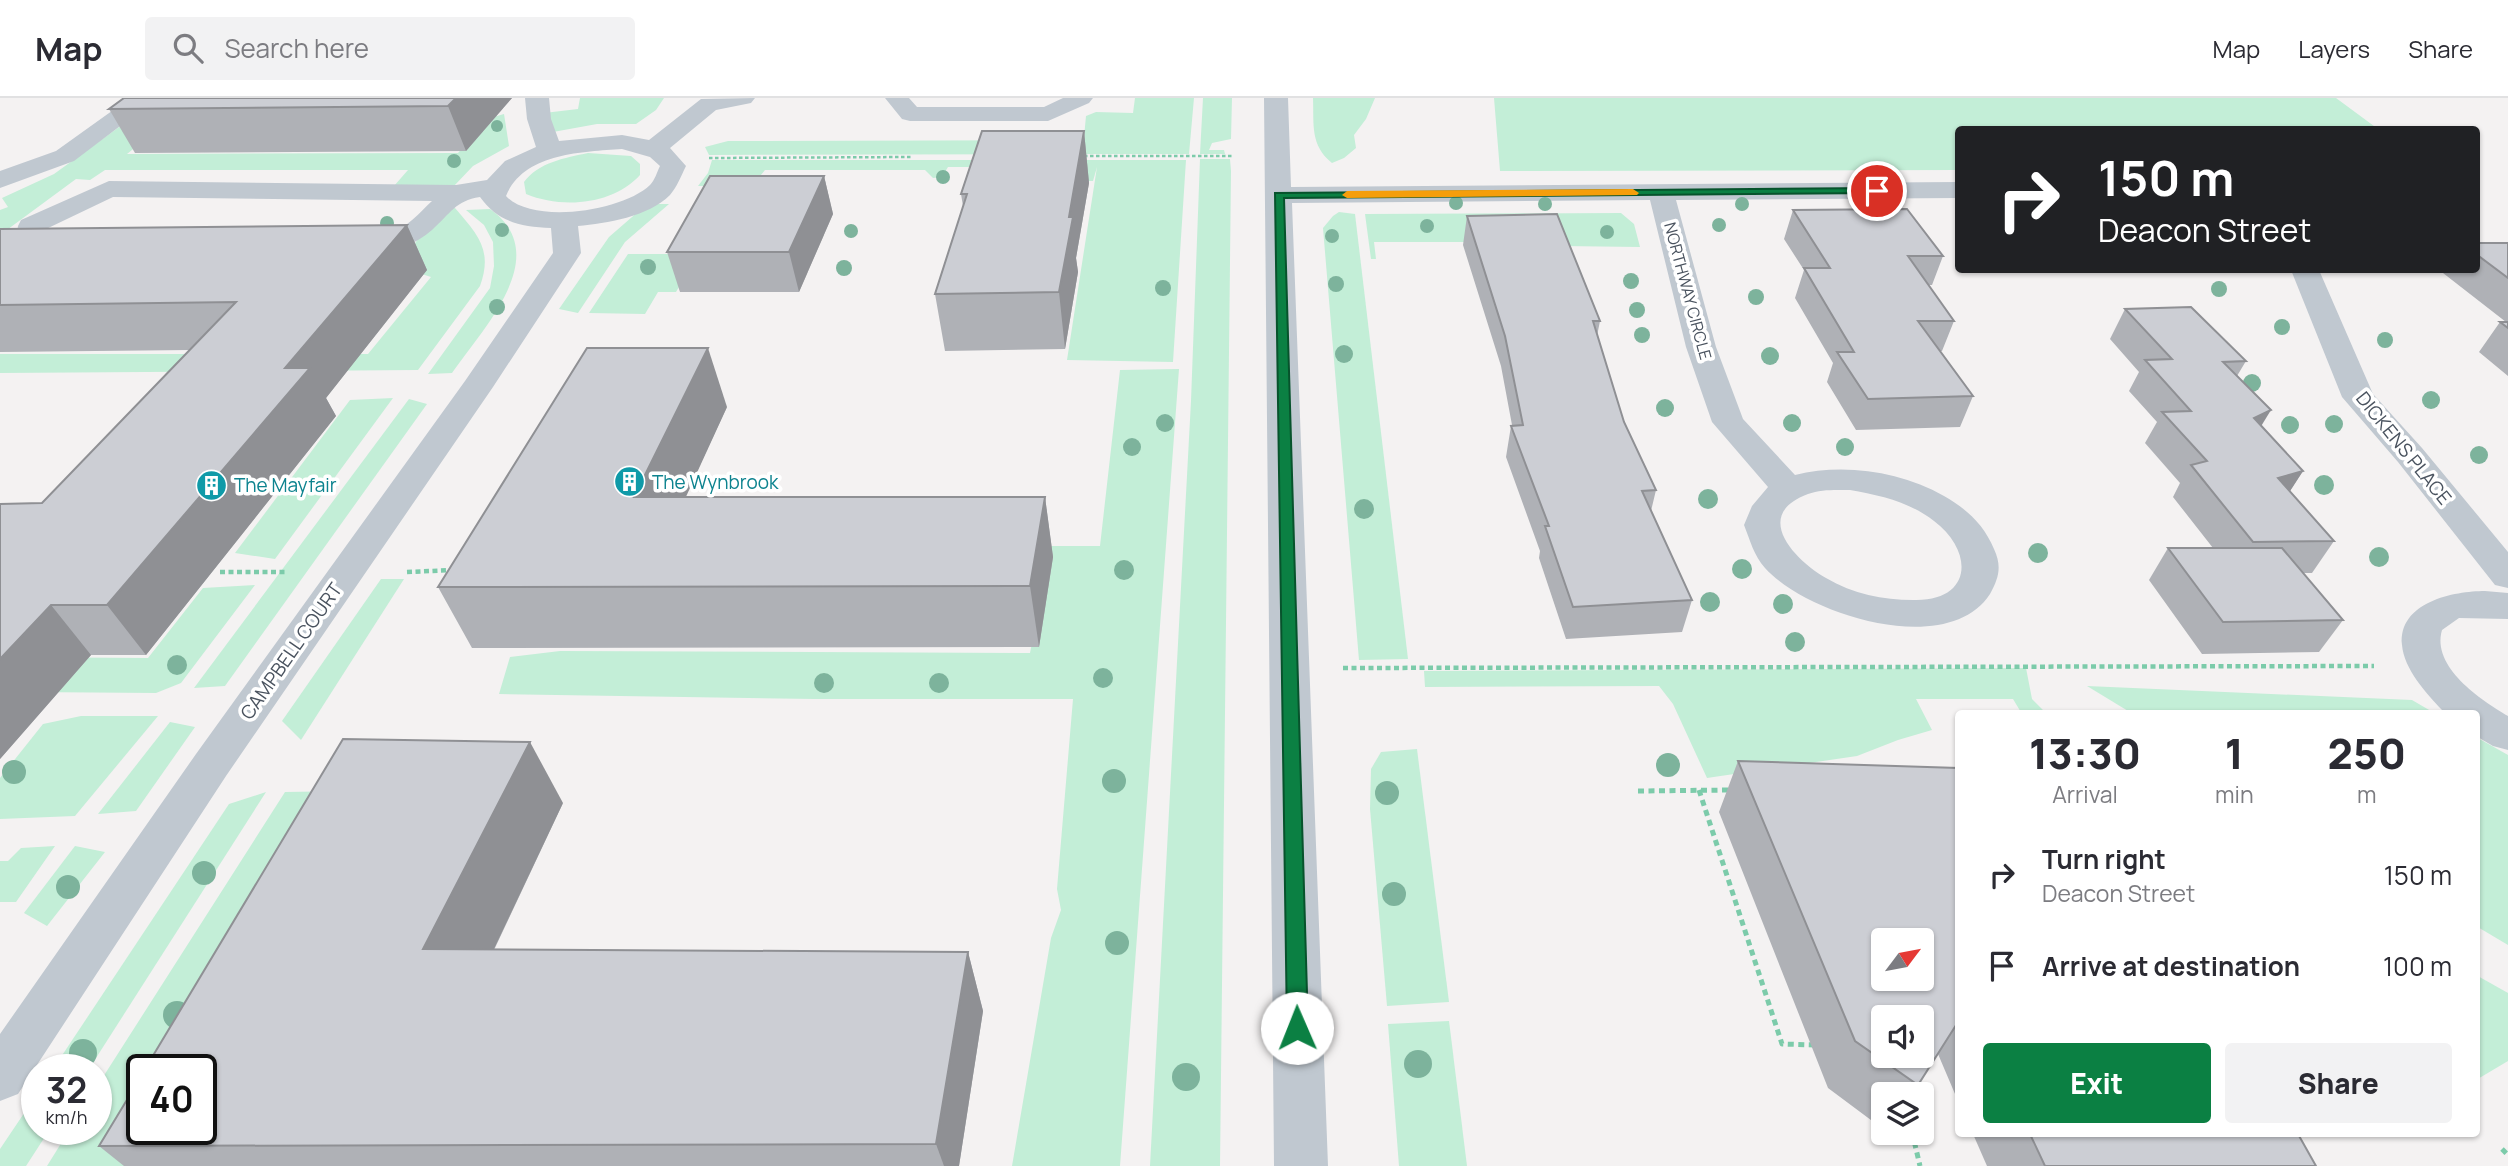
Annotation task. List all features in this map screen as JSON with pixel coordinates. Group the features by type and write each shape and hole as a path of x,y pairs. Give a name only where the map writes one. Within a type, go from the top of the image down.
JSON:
{"street":[{"path":"0,180 65,156 145,98"},
{"path":"537,98 539,119 550,152"},
{"path":"653,149 709,104 743,98"},
{"path":"897,98 910,114 1048,114 1081,98"},
{"path":"1276,98 1301,1166"},
{"path":"622,142 653,149 670,158 673,166 660,190 639,203 597,216 564,220 518,216 501,208 493,196 501,177 519,164 550,152 579,145 622,142"},
{"path":"92,249 65,250 29,243 31,226 109,189 456,193 498,186"},
{"path":"1279,195 1955,190"},
{"name":"NORTHWAY CIRCLE","path":"1661,192 1701,348 1728,422 1788,489"},
{"path":"332,246 398,241 423,225 438,207 456,193"},
{"name":"CAMPBELL COURT","path":"0,1077 211,765 477,387 567,253 564,220"},
{"name":"DICKENS PLACE","path":"2306,273 2358,397 2410,455 2508,576"},
{"path":"1850,479 1886,485 1927,502 1963,528 1976,545 1982,568 1979,581 1964,599 1937,611 1886,613 1831,598 1798,580 1774,557 1762,525 1770,505 1788,489 1816,480 1850,479"},
{"path":"2470,710 2438,681 2422,652 2421,632 2434,615 2455,606 2491,603 2508,606"},
{"path":"2480,718 2508,735"}],"path":[{"path":"396,572 460,570"},
{"path":"220,572 292,572"},
{"path":"1289,669 2378,666"},
{"path":"1699,790 1782,1044 1820,1045"},
{"path":"1638,791 1740,790"},
{"path":"1915,1145 1920,1166"},
{"path":"2502,1149 2508,1155"}],"green space":[{"path":"196,98 127,154 458,153 490,118 504,114 509,146 473,166 454,186 394,186 408,170 105,170 90,180 76,179 0,235 0,210 8,207 2,198 54,174 151,104"},
{"path":"580,98 664,98 656,110 636,124 597,124 553,132 544,113 578,109"},
{"path":"1135,98 1194,98 1189,154 1071,154 1084,137 1086,116 1096,112 1133,113"},
{"path":"1203,98 1232,98 1231,139 1212,143 1209,150 1224,150 1225,154 1200,154"},
{"path":"1313,98 1375,98 1366,119 1354,135 1356,148 1344,158 1332,163 1317,142"},
{"path":"1494,98 2336,98 2374,126 1955,126 1955,170 1500,171"},
{"path":"1064,140 1063,154 709,155 705,147 728,141"},
{"path":"588,153 631,156 640,164 640,175 616,193 586,201 555,202 526,194 524,182 537,170 553,162"},
{"path":"1200,159 1230,159 1231,171 1220,1166 1150,1166 1191,401"},
{"path":"712,160 1186,160 1173,362 1067,360 1097,167 1093,181 977,182 983,167 948,167 942,177 933,178 925,170 765,170 752,186 698,186 708,173"},
{"path":"647,204 669,204 625,242 578,313 559,309 609,237"},
{"path":"455,208 481,244 485,262 484,273 480,286 418,370 0,373 0,354 368,354 431,277 403,268 404,260 432,221 447,210"},
{"path":"490,209 508,227 516,248 515,269 507,291 495,313 452,373 428,374 490,288 494,266 493,242 484,225 466,210"},
{"path":"1339,212 1355,214 1408,659 1359,660 1323,228"},
{"path":"1621,213 1634,224 1640,247 1561,246 1555,242 1374,242 1376,259 1371,259 1365,214"},
{"path":"628,254 674,254 686,275 676,292 658,292 645,314 589,313"},
{"path":"1179,369 1120,1166 1012,1166 1051,938 1061,910 1057,889 1073,699 815,699 499,694 510,657 560,651 1030,653 1051,546 1100,546 1120,370"},
{"path":"393,398 275,559 235,553 350,400"},
{"path":"409,399 427,404 225,686 194,688"},
{"path":"381,579 404,579 301,740 282,721"},
{"path":"255,585 181,683 156,693 27,692 0,657 148,658 203,588"},
{"path":"2026,668 2032,699 2043,710 2020,710 2013,699 1916,699 1932,730 1857,756 1707,778 1673,704 1659,686 1425,687 1424,671"},
{"path":"2087,686 2412,700 2429,710 2126,710"},
{"path":"81,716 158,716 75,816 0,819 0,778 43,724"},
{"path":"170,722 195,727 136,811 98,814"},
{"path":"2480,739 2508,755 2508,945 2480,928"},
{"path":"1417,749 1449,1002 1387,1006 1370,809 1371,769 1381,752"},
{"path":"347,791 197,1054 126,1054 126,1145 138,1145 133,1166 47,1166 60,1145 112,1145 112,1063 285,792"},
{"path":"266,792 99,1054 63,1054 229,804"},
{"path":"55,846 16,902 0,902 0,861 8,861 21,848"},
{"path":"75,846 105,852 47,926 24,913"},
{"path":"2480,977 2508,993 2508,1061 2480,1078"},
{"path":"1449,1021 1467,1166 1399,1166 1388,1024"},
{"path":"21,1118 21,1145 40,1145 26,1166 0,1166 0,1149"}],"building":[{"path":"124,98 456,98 448,106 109,109"},
{"path":"982,131 1084,131 1069,217 1073,217 1059,292 935,294 967,194 961,194"},
{"path":"710,176 824,176 789,252 667,252"},
{"path":"1907,209 1943,256 1908,256 1954,321 1918,321 1973,396 1868,399 1837,352 1854,352 1804,268 1830,268 1793,210"},
{"path":"1557,214 1600,321 1593,321 1624,422 1656,490 1642,491 1692,600 1573,607 1545,526 1549,526 1511,426 1523,425 1505,336 1467,216"},
{"path":"407,225 285,368 310,368 107,605 51,605 0,659 0,504 42,503 236,302 0,305 0,229"},
{"path":"2480,243 2508,243 2508,278 2480,257"},
{"path":"2191,307 2246,361 2223,362 2271,410 2254,418 2303,471 2278,478 2334,541 2253,542 2191,465 2207,461 2162,412 2191,411 2145,360 2172,359 2125,309"},
{"path":"587,348 708,348 634,497 1045,497 1030,586 438,587"},
{"path":"2168,548 2282,548 2343,620 2223,622"},
{"path":"343,739 530,742 423,949 968,952 936,1144 99,1146 112,1145 112,1125 126,1101 126,1145 217,1145 217,1054 154,1054"},
{"path":"1738,761 1955,768 1955,1027 1934,1060 1934,1005 1871,1005 1871,1052 1855,1041"},
{"path":"1894,1068 1929,1068 1920,1082 1914,1082"},
{"path":"2031,1137 2300,1137 2316,1166 2045,1166"}],"slow traffic":[{"path":"1347,195 1633,193"}],"place":[{"name":"The Wynbrook","path":"629,482"},
{"name":"The Mayfair","path":"211,485"}],"route":[{"path":"1297,1028 1279,195 1877,191"}]}
